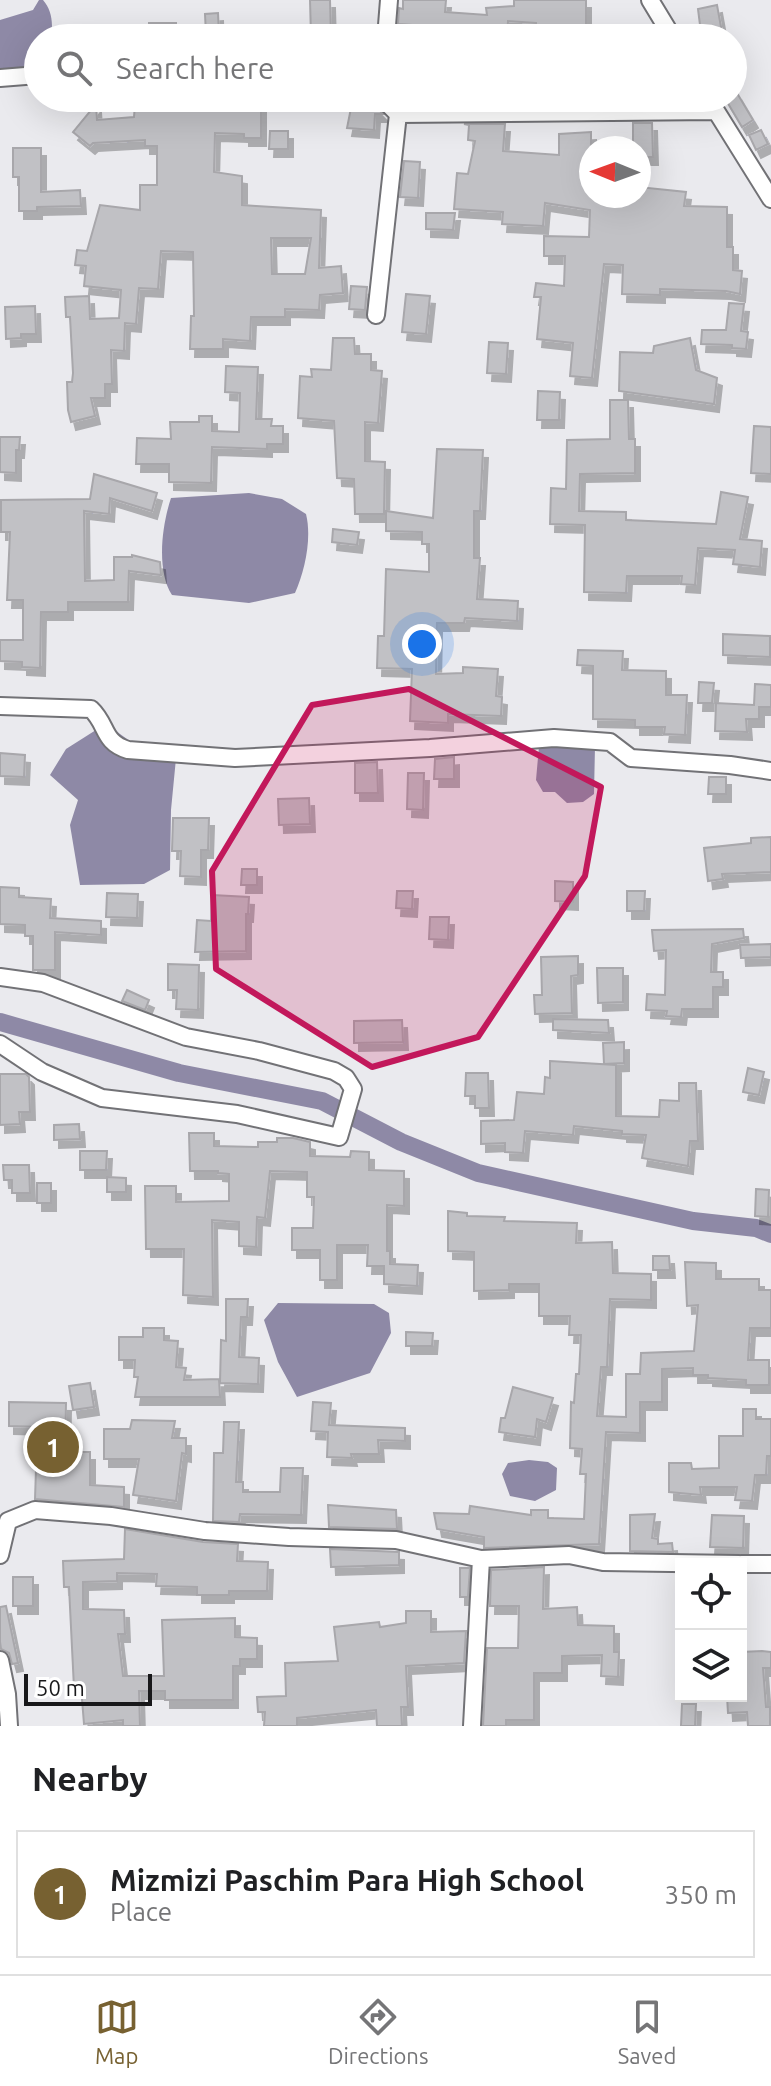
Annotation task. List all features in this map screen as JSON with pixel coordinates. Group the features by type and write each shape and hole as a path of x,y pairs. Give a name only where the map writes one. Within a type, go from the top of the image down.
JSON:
{"street":[{"path":"387,24 389,0"},
{"path":"650,0 665,24"},
{"path":"0,78 24,76"},
{"path":"376,315 398,114 461,112"},
{"path":"717,112 771,199"},
{"path":"0,706 91,709 98,716 108,739 117,747 128,750 235,758 554,738 610,742 631,758 771,771"},
{"path":"0,977 43,983 186,1037 259,1051 334,1071 346,1078 353,1089 339,1137 237,1114 102,1098 42,1072 0,1044"},
{"path":"0,1556 8,1521 35,1510 111,1516 219,1532 396,1540 481,1559 569,1555 603,1562 675,1563"},
{"path":"472,1726 481,1559"},
{"path":"747,1564 771,1564"},
{"path":"0,1660 9,1726"}],"highlighted area":[{"path":"409,689 601,787 585,876 478,1037 372,1067 216,969 212,871 312,705"}],"shaded area":[{"path":"39,0 43,0 52,24 24,24 24,74 0,75 0,20 33,10"},
{"path":"249,493 282,499 306,514 306,554 295,593 249,603 172,595 162,560 165,521 171,498"},
{"path":"107,723 139,744 177,748 171,810 170,870 144,884 80,885 70,825 78,800 50,775 66,749"},
{"path":"539,746 595,746 594,794 583,802 567,803 555,792 543,792 536,780"},
{"path":"278,1303 374,1304 389,1313 391,1333 370,1373 297,1397 278,1362 264,1320"},
{"path":"529,1460 548,1462 557,1468 556,1490 535,1501 510,1496 502,1474 508,1463"}],"building":[{"path":"310,0 330,0 331,24 311,24"},
{"path":"403,0 446,0 445,12 487,15 486,8 514,6 514,0 586,0 586,24 508,21 508,24 398,24 399,8 403,9"},
{"path":"717,5 720,24 700,24 698,9"},
{"path":"218,13 218,24 205,24 205,14"},
{"path":"747,110 753,120 742,127 733,112"},
{"path":"89,112 96,112 97,120 134,117 134,112 261,112 261,138 215,133 214,172 242,176 242,205 321,210 319,268 341,266 343,293 320,295 319,310 285,309 285,317 251,317 250,341 223,339 223,349 190,349 191,316 194,316 193,252 161,251 158,289 139,288 136,324 125,323 124,351 111,350 112,384 105,384 105,398 91,398 95,416 71,422 67,382 72,382 73,373 70,317 66,317 65,297 89,296 90,319 119,318 121,290 84,286 86,266 75,265 77,250 87,251 100,205 140,210 140,185 157,185 157,146 145,146 145,140 93,143 90,146 73,132","holes":["271,238 311,238 305,274 272,274"]},
{"path":"350,112 383,114 375,114 374,130 347,128"},
{"path":"633,123 652,123 653,157 651,136 633,136"},
{"path":"464,124 505,124 503,151 559,155 559,134 591,132 591,136 579,136 579,208 651,208 651,188 686,192 684,206 727,207 727,247 733,247 733,270 742,271 740,294 660,289 660,295 622,294 623,265 604,264 592,378 570,376 573,343 537,339 541,297 534,297 536,283 564,286 565,256 544,256 544,236 589,237 590,210 545,203 543,226 502,224 503,212 454,209 457,173 468,174 475,141 468,140 469,125"},
{"path":"761,130 768,144 756,150 749,135"},
{"path":"270,131 288,131 288,149 269,149"},
{"path":"13,148 41,148 41,192 80,190 81,206 37,207 37,211 19,211 19,177 13,177"},
{"path":"404,161 420,162 418,198 400,197"},
{"path":"426,213 455,213 453,230 426,229"},
{"path":"351,286 367,287 365,310 349,309"},
{"path":"406,294 430,296 426,334 402,332"},
{"path":"729,303 744,304 741,331 748,332 746,349 732,348 732,345 701,344 702,330 726,330"},
{"path":"35,306 36,334 21,334 21,338 6,339 5,307"},
{"path":"333,338 354,338 355,354 371,354 371,370 382,371 378,423 365,422 365,461 385,462 384,514 355,514 354,479 337,478 334,421 298,418 300,376 312,377 311,369 331,370"},
{"path":"690,338 696,370 717,378 714,404 619,391 620,352 653,353 654,346"},
{"path":"489,342 508,343 506,374 487,373"},
{"path":"226,366 258,367 256,419 272,419 271,426 283,426 283,444 267,444 267,449 212,447 211,483 169,482 169,464 136,464 137,438 171,439 170,422 199,422 199,416 212,416 212,431 239,432 240,393 225,392"},
{"path":"538,391 560,392 559,420 537,420"},
{"path":"610,400 628,400 629,439 635,439 635,473 580,474 579,511 626,512 626,520 716,524 721,492 748,497 740,539 762,541 760,567 733,564 735,550 698,548 695,585 681,584 682,576 627,576 626,593 584,592 585,525 550,524 551,488 566,489 567,440 610,439"},
{"path":"754,426 771,427 771,474 751,473"},
{"path":"0,437 20,437 19,450 16,450 16,473 0,472"},
{"path":"437,449 483,450 480,511 474,511 474,558 480,558 477,599 518,601 517,621 465,618 464,623 437,623 436,674 463,673 463,667 498,669 496,696 502,697 501,716 448,714 448,723 410,721 412,669 377,668 378,636 384,636 386,569 429,572 429,544 422,544 422,532 386,531 386,511 433,518"},
{"path":"94,474 157,493 152,511 110,498 109,514 84,511 85,581 114,580 114,557 132,555 160,562 161,575 129,571 128,602 68,602 68,612 41,612 40,668 22,667 22,662 0,661 0,640 23,640 23,600 7,600 10,532 1,532 1,500 90,499"},
{"path":"333,529 359,532 357,545 332,542"},
{"path":"723,634 770,636 770,657 723,655"},
{"path":"578,650 623,651 622,670 666,671 666,695 687,695 685,735 664,734 665,727 635,727 635,720 593,719 593,666 577,665"},
{"path":"699,682 714,683 712,703 698,703"},
{"path":"755,684 771,685 771,707 759,707 759,719 746,719 747,732 715,731 716,703 754,705"},
{"path":"0,753 25,755 24,777 0,776"},
{"path":"454,757 454,779 434,779 435,759"},
{"path":"377,762 378,793 355,793 355,763"},
{"path":"408,773 424,773 423,810 407,809"},
{"path":"709,777 726,777 726,794 708,794"},
{"path":"309,798 310,824 279,825 278,799"},
{"path":"173,818 209,818 208,850 201,850 201,877 180,876 181,851 172,851"},
{"path":"771,837 771,872 722,874 723,879 708,881 704,848 751,843 751,838"},
{"path":"242,869 257,869 257,885 241,885"},
{"path":"555,881 573,882 573,902 555,901"},
{"path":"0,887 19,888 19,897 51,899 50,918 101,921 101,935 55,932 55,970 33,970 33,936 25,936 25,925 0,924"},
{"path":"397,891 413,891 412,909 396,908"},
{"path":"627,891 645,891 644,911 627,911"},
{"path":"107,893 138,894 137,918 106,917"},
{"path":"212,895 249,897 246,951 195,952 197,920 211,921"},
{"path":"430,917 449,917 448,940 429,939"},
{"path":"743,929 744,938 712,944 711,972 723,972 723,987 713,987 713,1009 682,1009 681,1017 666,1016 667,1011 646,1010 647,994 665,995 666,950 654,951 652,930"},
{"path":"771,944 771,957 741,958 740,945"},
{"path":"578,956 578,975 571,976 572,1013 535,1014 534,995 542,995 541,957"},
{"path":"168,964 199,965 198,1010 176,1009 177,990 168,990"},
{"path":"597,968 623,968 623,1002 598,1003"},
{"path":"127,990 149,1000 145,1010 122,1001"},
{"path":"553,1019 608,1020 609,1033 553,1030"},
{"path":"402,1020 403,1042 354,1043 354,1021"},
{"path":"624,1042 624,1063 604,1064 603,1043"},
{"path":"550,1061 616,1065 616,1116 659,1117 660,1100 679,1101 679,1083 696,1083 698,1141 690,1141 688,1166 642,1158 646,1135 622,1134 622,1131 574,1126 573,1135 525,1131 523,1153 505,1152 505,1143 481,1144 481,1121 514,1120 517,1092 544,1094 545,1077 550,1078"},
{"path":"748,1068 764,1072 759,1095 743,1092"},
{"path":"466,1073 488,1073 489,1108 475,1108 475,1096 465,1096"},
{"path":"0,1074 26,1074 29,1077 30,1112 19,1112 20,1124 0,1125"},
{"path":"79,1124 80,1139 54,1140 54,1125"},
{"path":"189,1133 214,1133 214,1146 258,1147 258,1142 293,1138 310,1142 310,1156 350,1157 351,1151 369,1152 369,1170 404,1171 404,1206 387,1205 387,1251 390,1251 390,1264 418,1265 417,1286 384,1284 384,1266 367,1266 368,1245 337,1245 337,1280 320,1280 320,1250 292,1250 292,1228 313,1228 314,1197 307,1197 307,1172 270,1171 265,1218 257,1217 256,1247 239,1246 239,1222 212,1220 213,1297 183,1295 184,1249 146,1249 145,1186 176,1186 176,1202 229,1201 229,1174 190,1171"},
{"path":"80,1151 107,1151 106,1170 80,1170"},
{"path":"3,1165 29,1165 30,1193 12,1193 12,1180 4,1180"},
{"path":"107,1177 126,1178 126,1192 107,1192"},
{"path":"37,1183 51,1183 51,1203 37,1203"},
{"path":"756,1189 769,1190 768,1217 755,1216"},
{"path":"448,1211 467,1213 467,1216 505,1217 504,1221 577,1223 576,1243 612,1242 613,1273 651,1274 651,1300 610,1299 607,1367 601,1367 597,1416 626,1417 626,1374 640,1374 641,1353 694,1351 698,1305 687,1306 685,1262 716,1263 716,1279 759,1279 759,1290 771,1290 771,1328 750,1328 748,1360 769,1360 769,1385 746,1385 746,1380 693,1375 693,1368 662,1369 662,1402 640,1402 640,1433 606,1432 599,1544 484,1548 484,1537 437,1529 434,1513 469,1514 470,1506 531,1515 531,1510 548,1510 548,1518 584,1519 586,1474 580,1474 582,1449 570,1448 571,1402 574,1403 576,1374 579,1374 581,1335 569,1335 570,1316 539,1316 539,1284 509,1284 509,1290 474,1291 474,1252 448,1251"},
{"path":"653,1256 669,1256 670,1270 653,1270"},
{"path":"226,1299 248,1299 247,1317 241,1317 239,1357 259,1358 258,1384 220,1383 221,1340 226,1341"},
{"path":"143,1328 164,1328 164,1340 178,1341 176,1367 186,1368 184,1380 219,1379 220,1397 135,1397 138,1377 134,1377 135,1360 119,1360 119,1337 143,1337"},
{"path":"406,1332 433,1333 432,1346 406,1346"},
{"path":"90,1383 94,1407 73,1410 69,1386"},
{"path":"513,1387 553,1398 546,1422 537,1419 535,1437 499,1432"},
{"path":"9,1402 66,1403 65,1452 90,1452 90,1485 124,1487 124,1507 35,1499 36,1469 41,1469 43,1427 9,1426"},
{"path":"313,1402 331,1403 329,1425 405,1428 405,1441 378,1440 379,1454 351,1454 352,1458 327,1457 328,1432 311,1431"},
{"path":"743,1409 756,1409 756,1419 771,1419 771,1456 767,1456 766,1475 755,1475 752,1501 735,1500 737,1487 700,1487 701,1495 669,1492 669,1463 691,1463 692,1469 719,1468 719,1436 743,1436"},
{"path":"132,1420 175,1421 172,1438 186,1438 186,1454 182,1453 176,1501 133,1495 139,1459 104,1459 104,1429 130,1429"},
{"path":"224,1422 239,1422 236,1482 243,1482 243,1492 280,1492 281,1468 303,1468 301,1515 240,1514 239,1522 213,1521 214,1453 223,1453"},
{"path":"328,1505 396,1510 397,1529 329,1527"},
{"path":"655,1514 652,1538 658,1539 658,1544 672,1543 673,1552 630,1551 630,1515"},
{"path":"712,1515 744,1516 743,1548 710,1547"},
{"path":"125,1529 203,1542 238,1544 237,1561 268,1562 267,1591 197,1595 197,1587 156,1586 157,1574 117,1573 117,1581 83,1582 83,1609 124,1610 125,1634 118,1634 123,1676 164,1676 162,1620 235,1618 235,1637 257,1638 257,1659 240,1659 240,1666 233,1666 233,1700 165,1700 165,1691 139,1691 140,1726 123,1726 123,1720 84,1724 81,1687 74,1688 69,1587 64,1587 63,1561 124,1559"},
{"path":"330,1549 399,1552 399,1565 331,1567"},
{"path":"544,1567 543,1609 577,1607 578,1625 614,1626 614,1652 619,1652 618,1677 601,1676 602,1655 562,1656 562,1673 534,1673 534,1720 506,1720 506,1726 483,1726 487,1648 518,1648 519,1606 490,1606 491,1570"},
{"path":"460,1568 470,1568 468,1597 460,1597"},
{"path":"13,1577 33,1577 33,1606 13,1606"},
{"path":"6,1606 18,1663 12,1664 9,1653 1,1649 0,1642 0,1607"},
{"path":"406,1611 431,1611 431,1632 466,1631 464,1663 406,1666 408,1707 401,1707 402,1726 377,1726 376,1710 297,1718 297,1726 264,1726 265,1712 258,1712 257,1697 286,1696 285,1663 338,1661 334,1627 379,1622 380,1627 406,1623"},
{"path":"747,1652 771,1652 771,1668 763,1668 770,1726 748,1726 747,1712 728,1713 727,1702 747,1702"},
{"path":"682,1704 696,1704 695,1726 681,1726"}],"waterway":[{"path":"0,1022 179,1073 322,1101 401,1142 478,1173 693,1221 756,1228 771,1234"}],"place":[{"name":"Mizmizi Paschim Para High School","path":"53,1447"}]}
